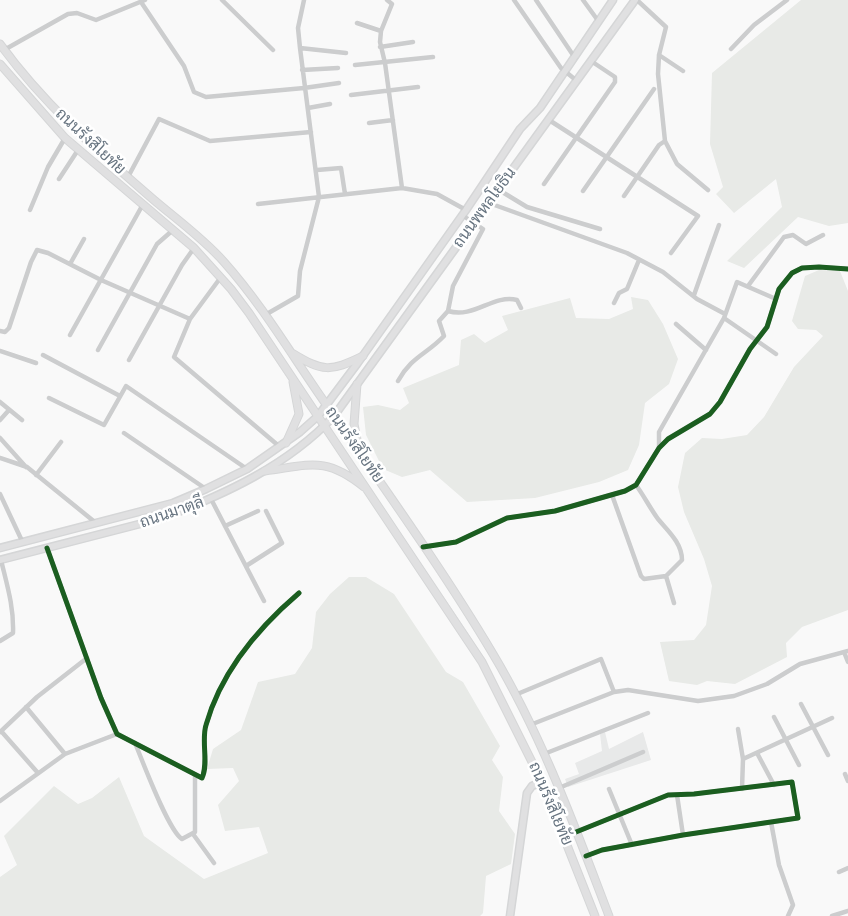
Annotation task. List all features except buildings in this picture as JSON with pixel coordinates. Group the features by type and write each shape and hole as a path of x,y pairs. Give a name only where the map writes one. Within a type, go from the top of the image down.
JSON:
{"main road":[{"name":"ถนนพหลโยธิน","path":"318,416 464,213 520,129 540,108 613,0"},
{"name":"ถนนพหลโยธิน","path":"325,426 358,384 636,0"},
{"name":"ถนนรังสิโยทัย","path":"2,47 59,114 147,194 202,239 241,282 290,351 360,452 494,655 544,754 609,914"},
{"name":"ถนนรังสิโยทัย","path":"0,64 65,138 141,205 194,248 221,277 249,313 482,662 542,782 596,916"},
{"path":"141,205 147,194"},
{"path":"290,351 311,365 331,369 363,356"},
{"path":"283,445 299,414 296,392 290,374"},
{"path":"358,384 354,424 360,452"},
{"name":"ถนนมาตุลี","path":"0,548 173,503 247,469 283,445 318,416"},
{"name":"ถนนมาตุลี","path":"0,560 163,518 211,499 265,471 308,442 325,426"},
{"path":"265,471 297,464 327,465 351,477 370,492"},
{"path":"96,523 99,535"},
{"path":"510,916 527,793 532,786 542,782"},
{"path":"596,916 609,914"}],"street":[{"path":"222,0 273,50"},
{"path":"265,316 298,296 300,271 319,197 298,28 304,0"},
{"path":"387,0 392,4 380,31 380,46 385,62 402,188"},
{"path":"514,0 564,72 577,81"},
{"path":"536,0 574,58"},
{"path":"583,0 599,22"},
{"path":"636,0 666,27 659,55 659,92 665,141 676,164 708,190"},
{"path":"731,49 754,25 787,0"},
{"path":"2,47 68,14 77,13 96,20 143,1 184,66 194,92 206,97 339,83"},
{"path":"357,23 380,31"},
{"path":"380,46 413,42"},
{"path":"300,48 346,53"},
{"path":"659,55 683,71"},
{"path":"354,65 433,57"},
{"path":"544,184 616,80 591,61"},
{"path":"302,70 338,68"},
{"path":"350,95 418,87"},
{"path":"583,191 654,89"},
{"path":"308,108 330,104"},
{"path":"128,177 159,119 210,141 311,132"},
{"path":"369,123 393,120"},
{"path":"549,120 608,156 698,216 671,253"},
{"path":"30,210 48,167 65,138"},
{"path":"624,196 659,145 665,141"},
{"path":"59,180 78,150"},
{"path":"317,170 341,168 345,194"},
{"path":"258,204 402,188 437,194 464,213 482,229 453,286 448,312 440,320 444,337 406,366 398,380"},
{"path":"499,190 527,207 600,229"},
{"path":"489,203 640,260 663,272 776,354"},
{"path":"70,335 102,280 141,205"},
{"path":"694,295 719,224"},
{"path":"98,350 157,244 173,230"},
{"path":"748,286 784,237 793,235 806,244 823,235"},
{"path":"70,264 84,239"},
{"path":"129,360 182,265 194,248"},
{"path":"0,331 5,332 9,328 36,251 48,253 102,280 190,319"},
{"path":"614,303 619,293 627,289 640,260"},
{"path":"423,547 456,542 507,518 555,511 612,495 636,485 659,448 678,432 710,414 720,402 757,340 767,327 779,289 792,273 802,268 848,269"},
{"path":"221,277 190,319 174,357 283,445"},
{"path":"659,448 659,432 724,316 737,282 776,299"},
{"path":"448,312 467,313 506,299 520,301 522,308"},
{"path":"676,324 706,350"},
{"path":"0,351 36,364"},
{"path":"43,355 120,396"},
{"path":"49,398 104,425 126,386 247,469"},
{"path":"0,402 22,420"},
{"path":"0,420 9,410"},
{"path":"124,433 206,489"},
{"path":"0,438 26,467 96,523"},
{"path":"36,475 61,442"},
{"path":"0,458 26,467"},
{"path":"612,495 641,576 644,579 666,576 682,560 682,554 673,535 659,520 636,485"},
{"path":"0,494 23,542"},
{"path":"211,499 264,601"},
{"path":"225,526 258,511"},
{"path":"246,566 282,543 266,511"},
{"path":"47,548 117,734 200,778 204,777 206,726 234,662 272,617 299,593"},
{"path":"0,560 13,605 13,633 0,641"},
{"path":"666,576 674,603"},
{"path":"530,725 614,692 628,690 698,701 734,696 767,684 800,664 846,651 848,662"},
{"path":"38,773 0,731 26,707 87,658"},
{"path":"515,696 601,659 614,692"},
{"path":"801,704 828,755"},
{"path":"26,707 65,754"},
{"path":"544,754 648,713"},
{"path":"774,717 799,765"},
{"path":"743,759 832,718"},
{"path":"738,729 743,759 742,789"},
{"path":"0,802 65,754 117,734"},
{"path":"135,743 166,820 182,839 193,834 195,830 194,774"},
{"path":"559,788 643,752"},
{"path":"757,754 774,785"},
{"path":"845,774 848,781"},
{"path":"576,832 664,797 792,782 798,818 683,835 602,850 586,856"},
{"path":"609,789 632,845"},
{"path":"677,795 683,835"},
{"path":"771,822 780,865 793,905 788,916"},
{"path":"193,834 214,863"},
{"path":"839,872 848,868"},
{"path":"832,916 848,911"}],"shaded area":[{"path":"801,0 848,0 848,223 829,226 798,217 744,268 727,261 782,207 776,179 734,213 716,194 723,187 710,144 712,73"},
{"path":"819,270 840,271 848,291 848,610 802,627 786,643 787,657 735,684 707,681 697,685 669,681 660,642 694,640 706,625 712,586 704,559 684,512 678,487 685,453 702,438 722,439 747,435 764,417 794,367 823,336 816,330 798,329 792,321 805,276"},
{"path":"631,297 648,300 663,324 678,359 669,384 645,403 639,445 628,470 599,482 535,498 467,502 430,470 402,477 383,469 366,435 363,407 378,405 400,410 409,403 403,388 459,365 461,340 474,334 485,343 508,330 502,316 570,298 576,318 609,319 633,309"},
{"path":"349,577 366,577 394,594 446,672 463,682 500,746 492,760 503,777 499,811 515,834 511,864 486,876 483,913 480,916 0,916 0,877 17,865 4,836 54,786 78,804 92,798 119,777 144,836 204,879 268,853 259,827 225,831 218,805 239,781 233,768 207,769 213,749 241,730 258,682 295,674 312,648 316,612 330,594"},
{"path":"605,732 609,749 643,732 651,760 568,787 565,779 579,774 575,763 602,751 600,734"}],"cycle path":[{"path":"423,547 456,542 507,518 555,511 625,491 636,485 659,448 668,439 710,414 720,402 750,349 767,327 779,289 792,273 802,268 848,269"},
{"path":"47,548 101,698 117,734 202,778 205,766 204,738 206,725 221,687 231,669 256,636 299,593"},
{"path":"576,832 668,795 694,794 792,782 798,818 683,835 602,850 586,856"}]}
